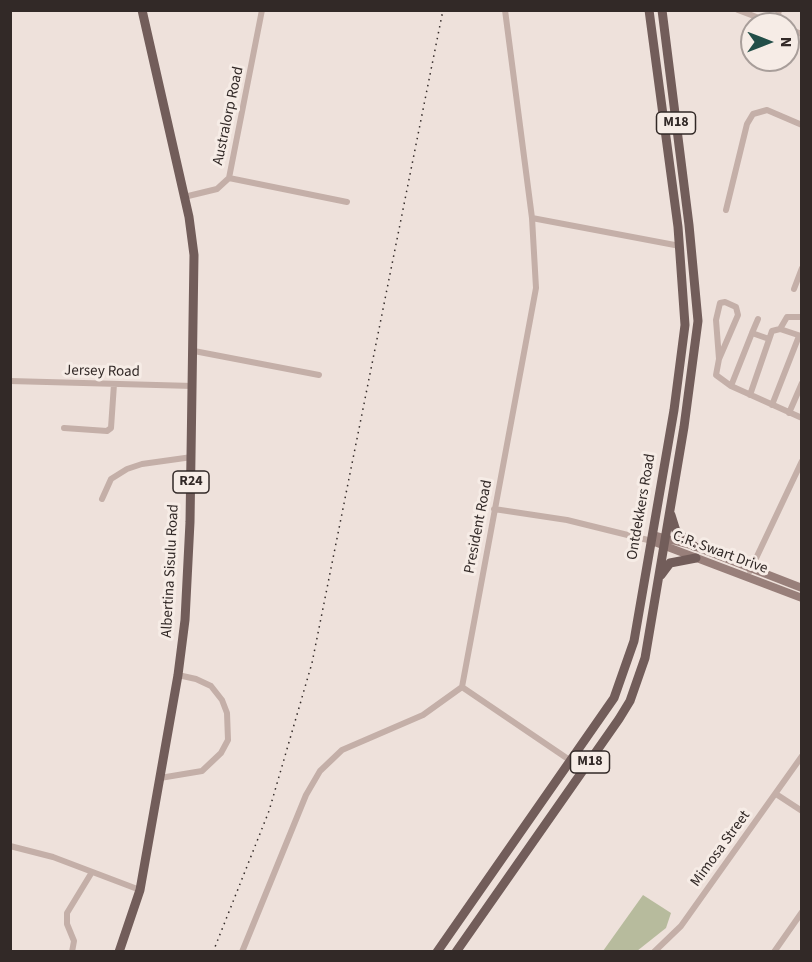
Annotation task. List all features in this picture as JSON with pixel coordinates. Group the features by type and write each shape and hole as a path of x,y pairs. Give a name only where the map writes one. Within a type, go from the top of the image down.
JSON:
{"main road":[{"name":"Albertina Sisulu Road","path":"119,951 140,890 178,675 185,620 192,457 194,255 184,196 142,10"},
{"name":"Ontdekkers Road","path":"456,951 630,701 645,658 696,350 698,321 689,225 662,10"},
{"path":"663,21 667,10"},
{"name":"Ontdekkers Road","path":"437,951 614,698 634,641 683,347 685,308 680,246 649,13"},
{"path":"670,510 676,531 694,546"},
{"name":"C.R. Swart Drive","path":"652,538 694,546 801,598"},
{"name":"C.R. Swart Drive","path":"664,541 696,558 801,588"},
{"path":"657,587 663,571 670,563 696,558"}],"street":[{"name":"Australorp Road","path":"184,196 217,189 229,178 262,10"},
{"name":"President Road","path":"462,687 536,288 532,218 505,10"},
{"path":"726,210 747,123 753,114 767,110 801,126"},
{"path":"229,178 347,201"},
{"path":"532,218 680,246"},
{"path":"794,289 801,268"},
{"path":"719,360 716,320 720,303 725,302 736,307 738,315 719,360 716,375 731,386 801,418"},
{"path":"780,328 787,317 801,317"},
{"path":"731,386 758,319"},
{"path":"750,395 774,328 800,336 772,405"},
{"path":"752,333 769,339"},
{"path":"194,351 319,375"},
{"name":"Jersey Road","path":"10,381 193,386"},
{"path":"789,413 801,383"},
{"path":"64,428 107,431 111,428 114,384"},
{"path":"102,499 111,479 127,469 142,464 192,457"},
{"path":"749,573 801,461"},
{"name":"C.R. Swart Drive","path":"494,509 652,538"},
{"path":"160,778 202,771 221,753 228,740 229,725 222,700 211,686 196,679 178,675"},
{"path":"242,951 306,795 320,771 342,750 423,715 462,687 571,761"},
{"name":"Mimosa Street","path":"654,951 681,926 801,756"},
{"path":"776,794 801,811"},
{"path":"10,846 140,890"},
{"path":"72,951 74,941 67,924 67,913 92,872"},
{"path":"774,951 801,912"}],"green space":[{"path":"643,895 671,913 666,928 637,951 603,951"}],"railway":[{"path":"213,952 269,811 312,663 443,10"}]}
